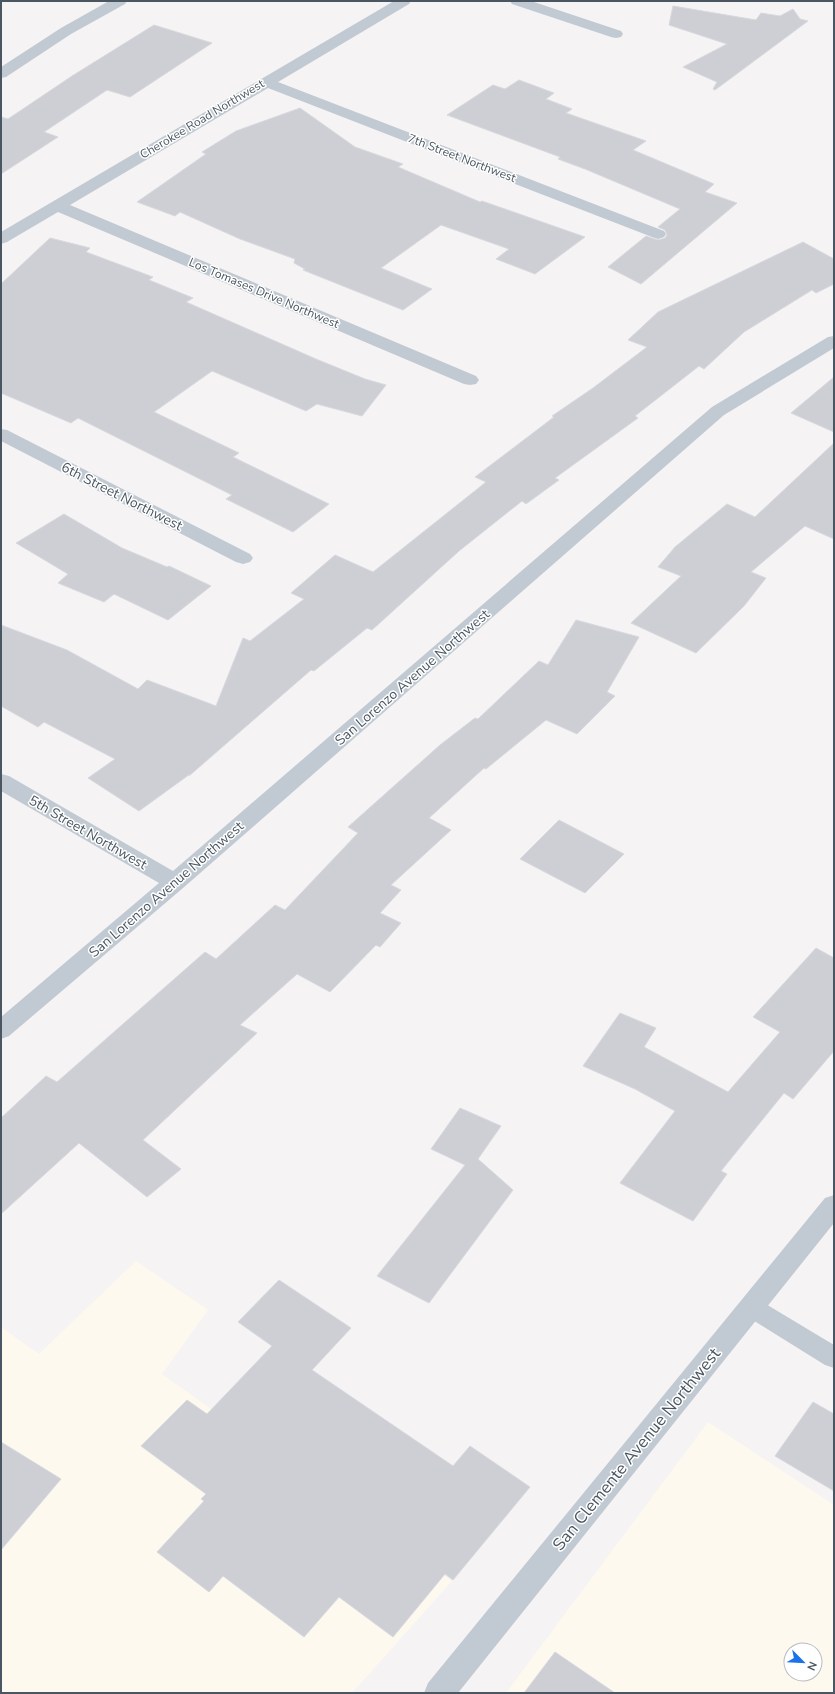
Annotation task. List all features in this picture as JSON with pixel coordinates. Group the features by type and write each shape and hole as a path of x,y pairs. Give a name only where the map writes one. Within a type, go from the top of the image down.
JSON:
{"street":[{"path":"1,74 66,31 120,1"},
{"name":"Cherokee Road Northwest","path":"1,239 404,1"},
{"path":"517,1 616,34"},
{"name":"7th Street Northwest","path":"266,82 658,234"},
{"name":"Los Tomases Drive Northwest","path":"58,206 470,380"},
{"name":"San Lorenzo Avenue Northwest","path":"1,1030 175,882 718,411 834,341"},
{"name":"6th Street Northwest","path":"1,434 243,558"},
{"name":"5th Street Northwest","path":"1,781 175,882"},
{"name":"San Clemente Avenue Northwest","path":"439,1693 834,1205"}],"lane":[{"path":"751,1308 832,1357"}],"shaded area":[{"path":"136,1261 208,1310 162,1374 452,1581 352,1693 1,1693 1,1327 39,1354"},
{"path":"708,1422 834,1505 834,1693 506,1693"}],"building":[{"path":"673,6 756,20 761,13 780,16 793,9 800,19 808,21 715,90 713,89 717,82 683,67 727,44 669,25"},
{"path":"154,25 212,43 130,97 107,90 44,132 58,137 1,174 1,117 8,119 72,76"},
{"path":"519,80 554,93 546,99 572,109 566,113 646,141 633,150 714,184 705,192 737,203 641,284 608,267 646,236 658,240 665,238 667,235 665,230 658,227 680,209 558,159 560,157 447,115 493,85 505,89"},
{"path":"300,108 355,147 403,164 398,167 480,202 482,201 585,237 535,274 496,259 509,249 441,225 381,268 432,289 403,310 303,270 305,269 294,263 295,259 240,239 180,212 175,216 137,202 206,154 202,152 236,131"},
{"path":"50,238 90,248 86,252 153,277 149,280 193,298 186,302 316,359 365,379 386,385 362,416 317,404 306,411 212,371 154,412 239,453 233,457 329,504 293,532 226,499 232,495 78,418 71,423 1,393 1,284"},
{"path":"803,242 834,259 834,284 816,293 812,290 744,332 704,369 699,366 635,416 638,418 555,478 559,480 526,504 522,501 459,551 372,630 367,628 314,671 311,670 189,776 190,774 139,811 88,778 115,759 44,722 38,727 1,706 1,625 67,650 138,689 147,680 216,706 243,638 250,641 304,599 291,593 335,555 373,572 486,482 475,477 554,417 552,416 593,388 647,347 628,340 658,312"},
{"path":"834,377 834,432 791,413"},
{"path":"834,443 834,539 805,526 751,572 766,578 744,606 696,653 631,623 681,576 658,567 675,547 727,504 755,517"},
{"path":"64,514 122,548 167,567 169,566 211,586 168,620 114,594 104,602 58,583 68,574 16,543"},
{"path":"576,620 639,637 607,692 615,696 577,734 546,720 486,769 484,768 429,818 451,830 391,885 401,890 380,913 401,923 380,947 376,945 330,992 297,974 240,1025 257,1033 143,1140 181,1169 147,1197 79,1143 1,1214 1,1118 46,1076 57,1082 205,952 216,959 275,905 285,910 358,833 348,827 440,745 475,718 478,719 539,661 548,665"},
{"path":"559,820 624,854 585,893 520,859"},
{"path":"816,948 834,958 834,1051 793,1099 784,1093 721,1171 727,1174 693,1221 620,1183 675,1111 635,1089 583,1066 620,1013 656,1028 644,1047 728,1092 780,1032 753,1017"},
{"path":"460,1108 501,1126 478,1159 513,1190 429,1303 377,1276 465,1165 431,1149"},
{"path":"279,1280 351,1328 312,1370 453,1466 470,1446 530,1487 453,1580 445,1574 393,1637 339,1597 304,1637 223,1576 209,1592 157,1552 204,1501 201,1499 206,1494 141,1446 187,1400 207,1414 272,1346 238,1322"},
{"path":"813,1402 834,1414 834,1491 775,1456"},
{"path":"1,1442 61,1479 1,1550"},
{"path":"555,1652 615,1693 524,1693"}]}
